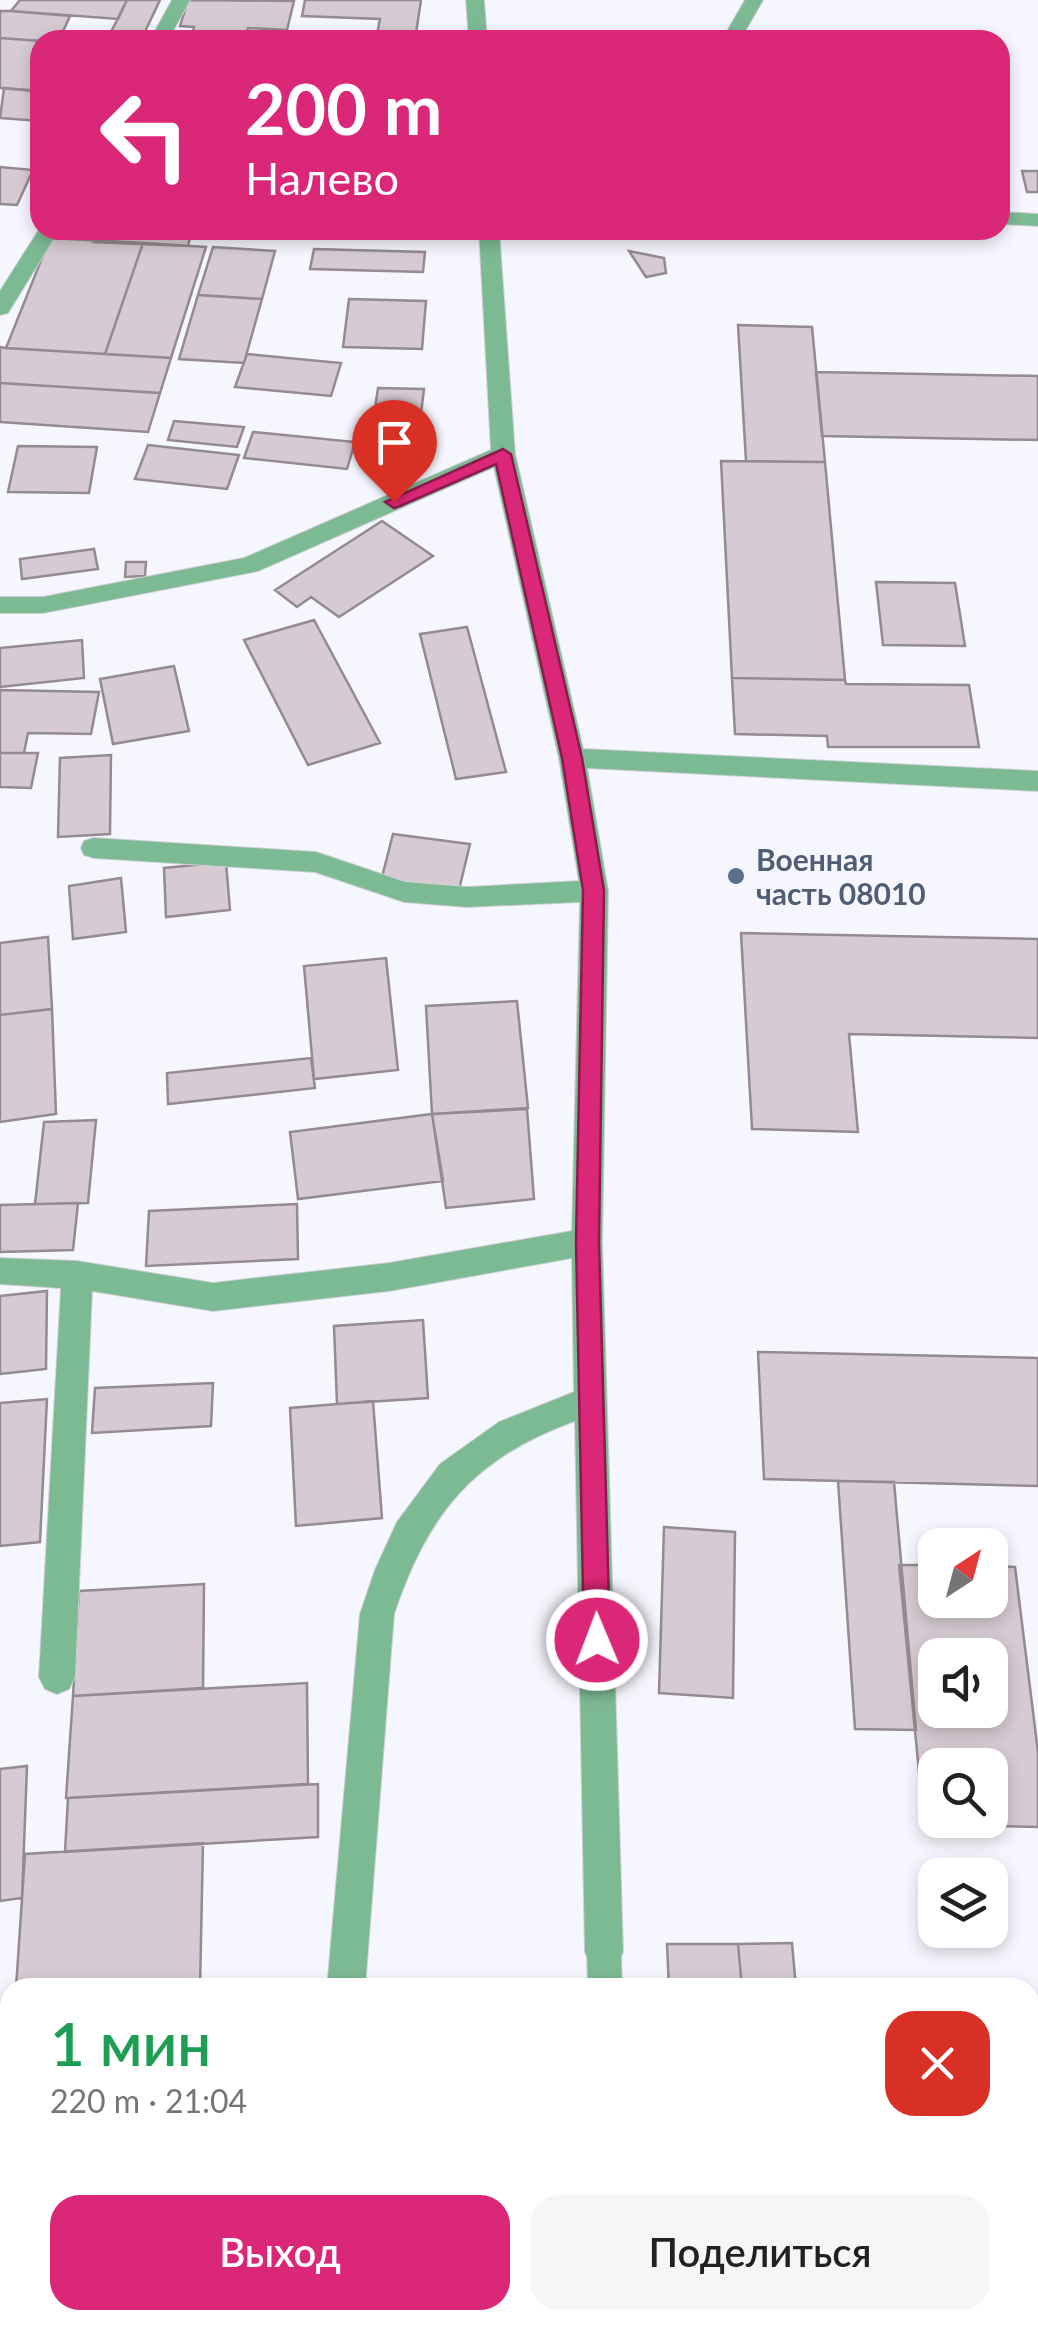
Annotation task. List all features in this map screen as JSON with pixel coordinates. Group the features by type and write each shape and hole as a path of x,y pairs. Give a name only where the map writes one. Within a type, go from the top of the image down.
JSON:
{"street":[{"path":"165,30 181,0"},
{"path":"475,0 477,30"},
{"path":"0,308 43,240"},
{"path":"490,240 503,454 572,758 594,890 588,1242 604,1952"},
{"path":"0,605 43,604 249,565 503,454"},
{"path":"572,758 1038,781"},
{"path":"94,848 316,862 368,882 467,897 594,890"},
{"path":"0,1271 76,1275 213,1297 389,1277 588,1242"},
{"path":"57,1677 76,1275"},
{"path":"347,1978 377,1614 392,1563 436,1492 473,1452 536,1418 591,1400"}],"lane":[{"path":"737,30 754,0"},
{"path":"1010,219 1038,220"},
{"path":"604,1952 605,1978"}],"building":[{"path":"20,0 127,0 118,19 11,11"},
{"path":"127,0 160,0 146,30 112,30"},
{"path":"188,0 294,1 287,30 193,30 194,27 180,26"},
{"path":"305,0 421,0 416,30 378,30 380,19 302,16"},
{"path":"0,11 70,16 64,30 30,30 30,40 0,38"},
{"path":"0,38 30,40 30,91 0,88"},
{"path":"4,88 30,90 30,120 0,118"},
{"path":"0,167 30,170 17,205 0,204"},
{"path":"1022,171 1038,171 1038,192 1027,192"},
{"path":"49,240 143,243 105,354 6,348"},
{"path":"94,240 190,240 188,246"},
{"path":"143,243 206,247 171,358 105,354"},
{"path":"213,247 275,251 262,299 198,295"},
{"path":"314,249 425,252 423,272 310,269"},
{"path":"629,251 664,258 666,273 646,277"},
{"path":"198,295 262,299 244,363 179,359"},
{"path":"349,299 426,301 422,349 343,347"},
{"path":"738,325 812,327 825,462 746,461"},
{"path":"0,347 171,358 160,393 0,383"},
{"path":"247,354 341,363 331,396 235,387"},
{"path":"816,372 1038,376 1038,440 822,436"},
{"path":"0,383 160,393 148,432 0,422"},
{"path":"378,388 424,389 419,430 372,429"},
{"path":"174,421 244,427 237,447 168,440"},
{"path":"253,432 355,442 347,469 244,458"},
{"path":"148,445 239,455 227,489 135,479"},
{"path":"18,446 97,447 89,493 8,492"},
{"path":"721,461 825,462 845,680 732,678"},
{"path":"382,521 433,556 339,617 311,597 297,607 275,590"},
{"path":"94,549 98,569 22,579 20,559"},
{"path":"126,562 146,562 145,576 125,577"},
{"path":"876,582 955,583 965,646 883,645"},
{"path":"314,620 380,743 308,765 244,640"},
{"path":"467,627 506,772 456,779 420,634"},
{"path":"82,640 84,678 0,687 0,648"},
{"path":"174,666 189,731 113,744 100,679"},
{"path":"732,678 969,685 979,747 828,747 827,736 735,734"},
{"path":"0,690 99,692 91,734 28,733 24,753 0,753"},
{"path":"0,753 38,753 31,788 0,787"},
{"path":"111,755 110,834 58,837 60,758"},
{"path":"393,834 470,844 459,890 381,881"},
{"path":"226,862 230,910 166,917 164,868"},
{"path":"121,878 126,932 73,939 69,886"},
{"path":"741,933 1038,939 1038,1038 849,1034 858,1132 752,1129"},
{"path":"48,937 52,1009 0,1015 0,943"},
{"path":"386,958 398,1070 314,1079 304,966"},
{"path":"517,1001 528,1108 432,1114 426,1006"},
{"path":"52,1009 56,1114 0,1122 0,1015"},
{"path":"311,1058 315,1088 168,1104 167,1073"},
{"path":"527,1109 534,1199 446,1208 432,1114"},
{"path":"432,1114 443,1181 298,1199 290,1132"},
{"path":"96,1120 88,1203 35,1204 44,1122"},
{"path":"78,1203 73,1250 0,1252 0,1205"},
{"path":"297,1204 298,1259 146,1266 149,1211"},
{"path":"47,1291 46,1369 0,1374 0,1296"},
{"path":"423,1320 428,1398 337,1404 334,1326"},
{"path":"758,1352 1038,1358 1038,1486 764,1479"},
{"path":"213,1383 211,1426 92,1433 95,1388"},
{"path":"47,1399 40,1542 0,1546 0,1403"},
{"path":"373,1401 382,1518 296,1526 290,1408"},
{"path":"838,1481 894,1482 916,1730 855,1729"},
{"path":"664,1527 735,1532 733,1698 659,1693"},
{"path":"899,1565 918,1565 918,1618 1008,1618 1008,1567 1015,1567 1038,1752 1038,1827 1008,1826 1008,1748 918,1748 918,1762"},
{"path":"204,1584 203,1688 73,1696 79,1591"},
{"path":"307,1683 308,1784 66,1798 73,1696"},
{"path":"27,1766 22,1898 0,1901 0,1769"},
{"path":"318,1784 318,1837 65,1852 68,1798"},
{"path":"203,1843 200,1978 17,1978 25,1854"},
{"path":"792,1943 795,1978 741,1978 738,1944"},
{"path":"667,1944 738,1944 741,1978 669,1978"}],"place":[{"name":"Военная часть 08010","path":"736,876"}],"route":[{"path":"394,502 503,454 572,758 594,890 588,1242 597,1640"}]}
